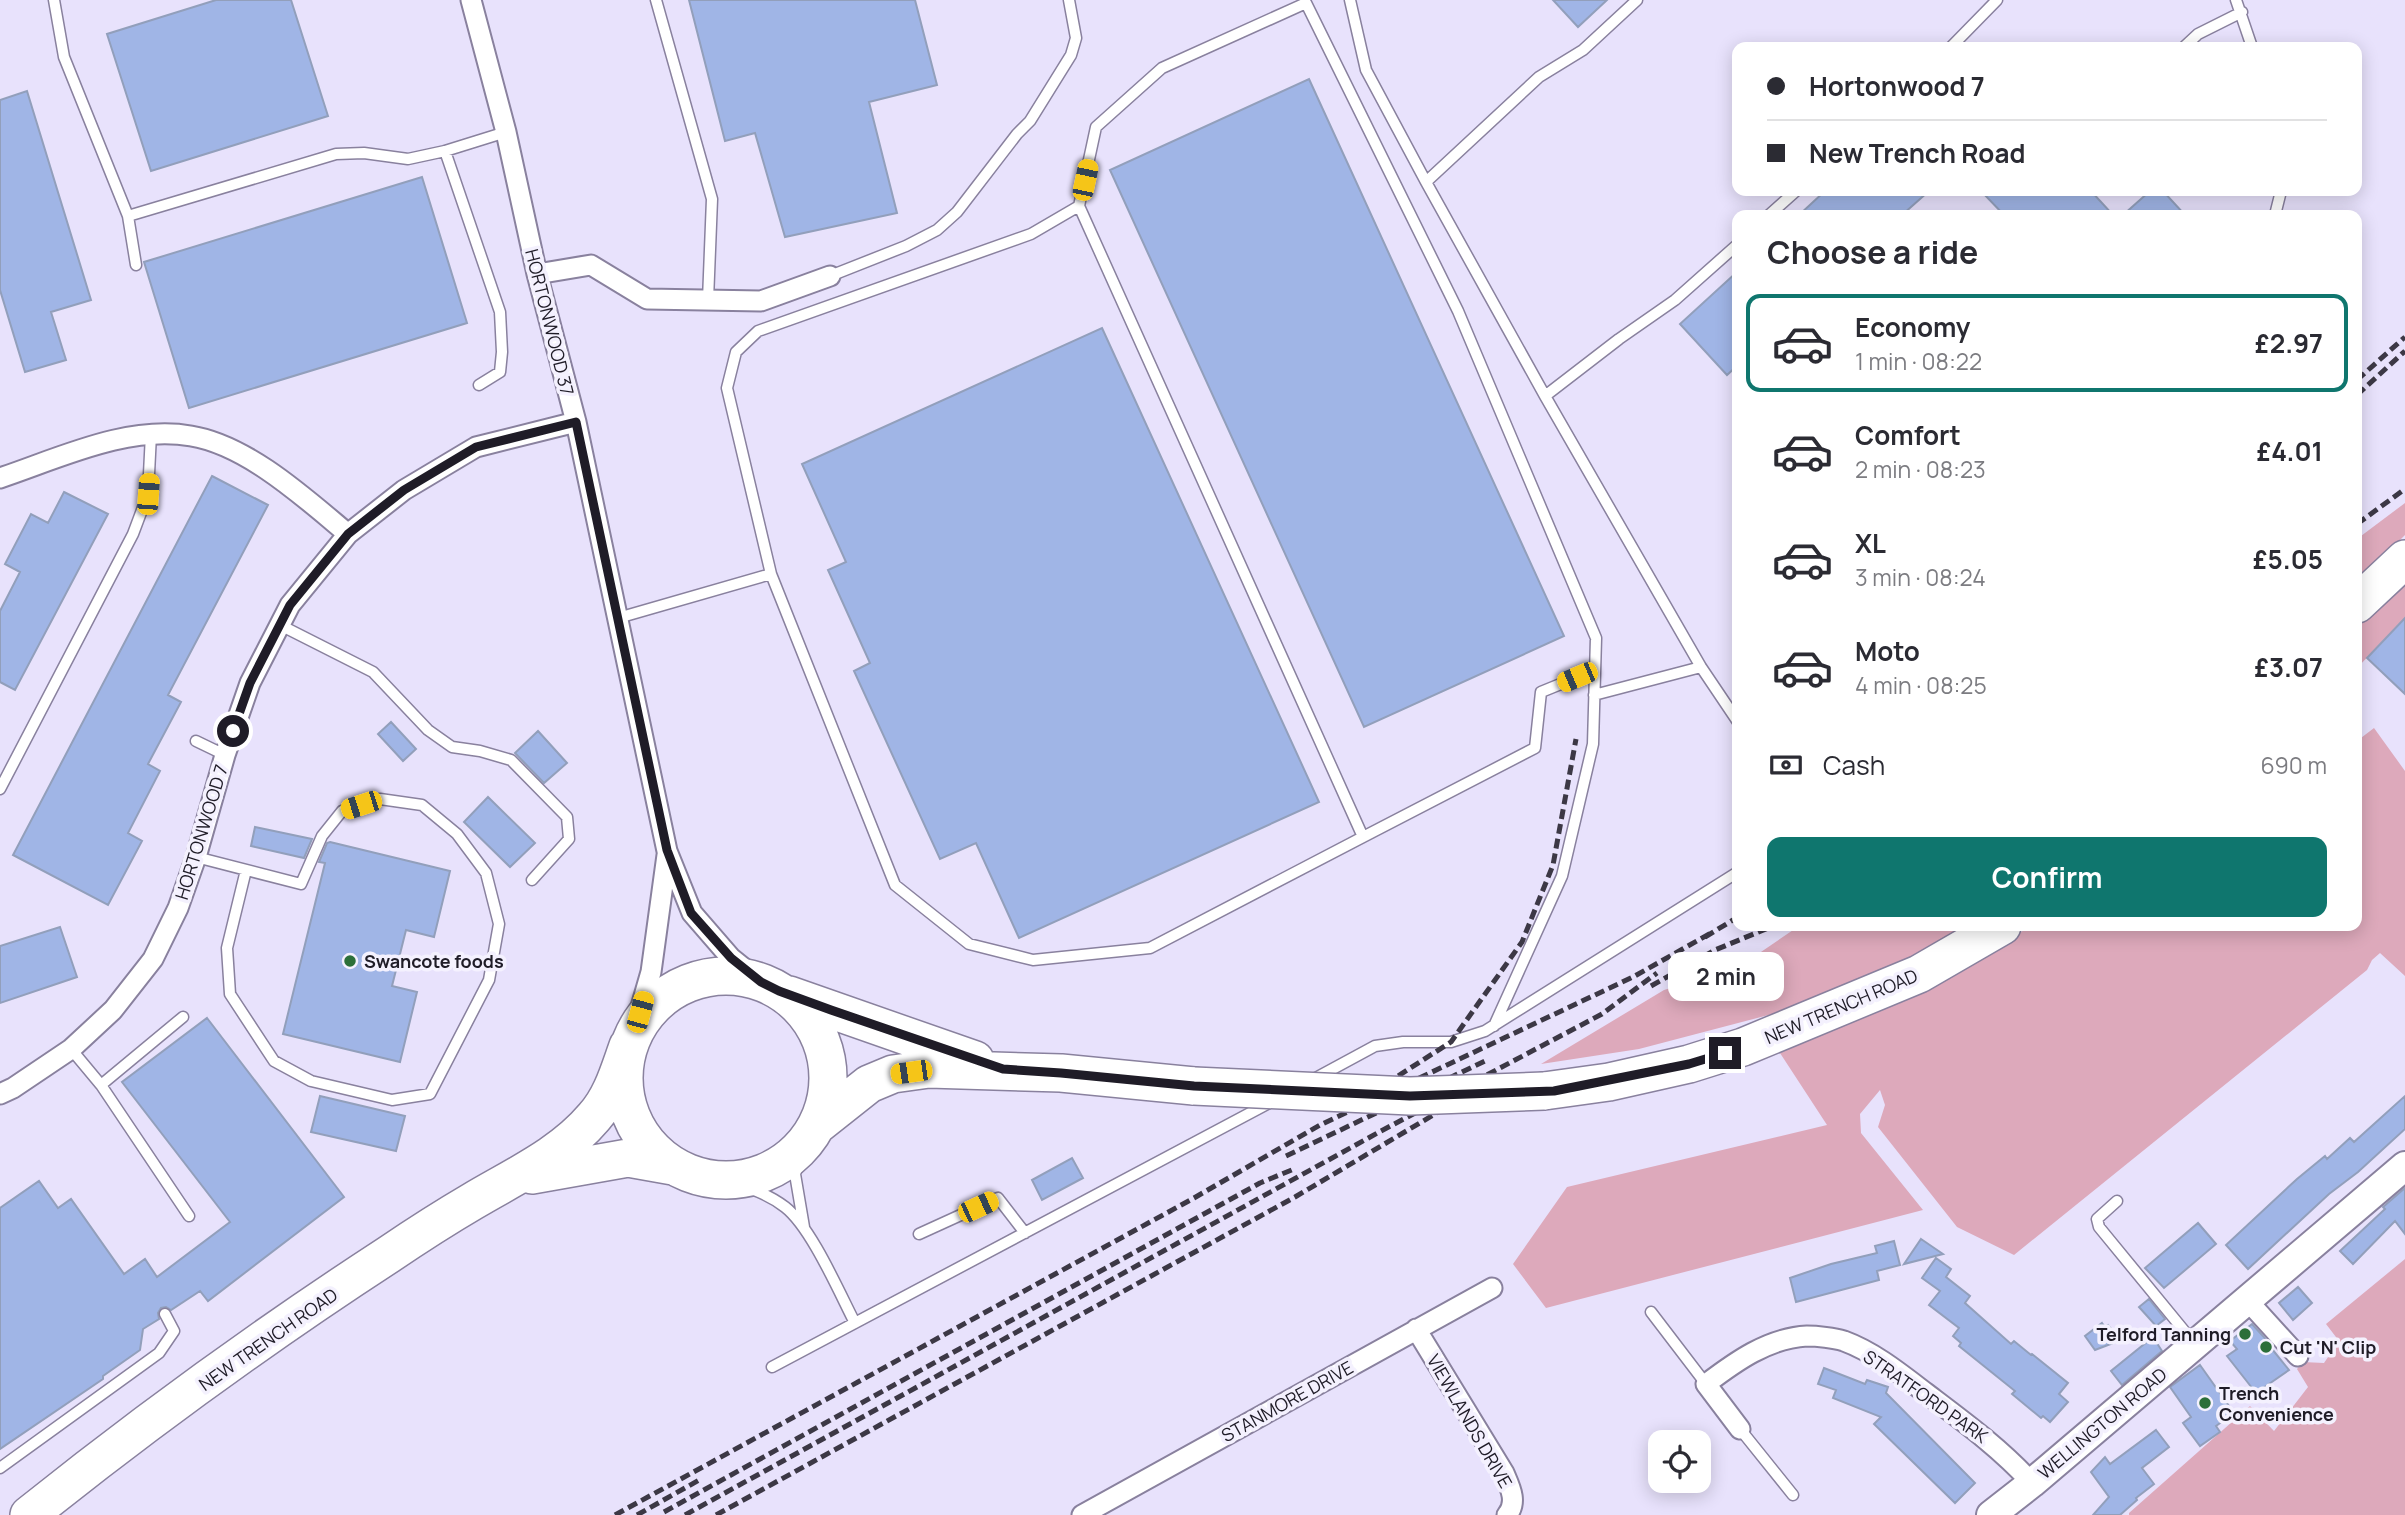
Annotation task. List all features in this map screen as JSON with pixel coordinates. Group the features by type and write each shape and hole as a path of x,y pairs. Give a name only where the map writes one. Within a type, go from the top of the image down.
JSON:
{"highway":[{"path":"2362,599 2405,559"},
{"name":"NEW TRENCH ROAD","path":"810,1135 869,1084 893,1074 929,1069 1003,1069 1194,1086 1410,1096 1545,1091 1609,1082 1689,1064 1743,1047 1919,974 1993,931"},
{"path":"730,976 770,987 796,1004 814,1027 827,1060 828,1084 825,1101 810,1135 791,1157 766,1172 747,1178 725,1180 702,1177 673,1166 653,1150 638,1132 629,1112 623,1076 631,1039 648,1011 682,985 706,978 730,976"},
{"name":"NEW TRENCH ROAD","path":"770,987 1003,1069"},
{"name":"NEW TRENCH ROAD","path":"29,1515 97,1461 275,1333 398,1249 474,1200 517,1178 562,1147 594,1117 611,1092 631,1039"},
{"name":"NEW TRENCH ROAD","path":"517,1178 628,1158 673,1166"}],"street":[{"name":"HORTONWOOD 37","path":"471,0 506,132 537,274 576,422 667,850 691,913 731,958 770,987"},
{"path":"537,274 591,265 647,299 761,301 830,276"},
{"name":"HORTONWOOD 7","path":"0,1094 71,1049 113,1010 153,959 178,908 196,858 225,755 250,683 290,605 348,534 404,490 476,447 576,422"},
{"path":"0,478 108,442 151,434 192,436 230,449 283,480 348,534"},
{"name":"HORTONWOOD 37","path":"631,1039 651,972 667,850"},
{"name":"WELLINGTON ROAD","path":"2005,1508 2405,1166"},
{"name":"STANMORE DRIVE","path":"1082,1515 1492,1288"},
{"path":"2247,1300 2298,1356"},
{"name":"VIEWLANDS DRIVE","path":"1416,1329 1504,1473 1513,1496 1511,1510 1507,1515"},
{"name":"STRATFORD PARK","path":"1706,1384 1730,1366 1768,1345 1807,1336 1843,1341 1876,1357 1963,1421 2007,1456 2032,1483"},
{"path":"1706,1384 1740,1429"}],"lane":[{"path":"54,0 64,57 128,216 136,265"},
{"path":"656,0 712,199 708,300"},
{"path":"830,276 937,230 957,212 1030,121 1071,55 1076,38 1069,0"},
{"path":"1350,0 1366,70 1426,183 1701,667 1732,713"},
{"path":"1426,183 1539,77 1583,50 1636,0"},
{"path":"1956,42 1997,0"},
{"path":"2236,0 2251,42"},
{"path":"1363,837 1079,206 1096,127 1162,68 1306,3 1458,311 1596,638 1592,744 1562,876 1494,1026"},
{"path":"2189,42 2198,34 2242,12"},
{"path":"128,216 336,155 364,153 408,159 445,151 506,132"},
{"path":"445,151 500,312 500,372 479,385"},
{"path":"1775,210 1790,196"},
{"path":"1079,206 1031,234 758,331 736,352 727,388 771,574 895,886 969,944 1033,960 1150,948 1535,748 1541,692 1595,670"},
{"path":"1545,396 1675,300 1732,249"},
{"path":"0,789 133,534 148,494 151,434"},
{"path":"618,618 771,574"},
{"path":"280,625 323,644 373,672 428,730 452,747 480,751 511,760 520,769 567,817 569,839 532,880"},
{"path":"1594,695 1701,667"},
{"path":"196,741 225,755"},
{"path":"196,858 246,870 301,884 323,836 342,811 380,799 422,805 457,834 486,873 499,924 489,980 429,1094 391,1100 312,1081 274,1061 230,994 227,948 246,870"},
{"path":"772,1367 1375,1046 1403,1042 1451,1042 1485,1031 1732,876"},
{"path":"100,1085 183,1017"},
{"path":"71,1049 100,1085 189,1216"},
{"path":"804,1227 794,1174 810,1135"},
{"path":"725,1180 759,1191 785,1207 804,1227 855,1322"},
{"path":"919,1234 998,1198 1024,1233"},
{"path":"2118,1200 2097,1219 2099,1227 2195,1344"},
{"path":"1651,1312 1706,1384"},
{"path":"0,1468 159,1353 174,1331 165,1314"},
{"path":"1740,1429 1793,1495"}],"shaded area":[{"path":"2405,503 2405,535 2362,578 2362,535"},
{"path":"2405,577 2405,618 2362,663 2362,620"},
{"path":"2374,728 2405,771 2405,976 2380,953 2372,960 2367,970 2014,1255 1957,1227 1878,1127 1885,1105 1880,1090 1860,1114 1861,1133 1923,1210 1546,1308 1513,1264 1567,1187 1827,1125 1780,1053 1948,975 2023,931 2362,931 2362,737"},
{"path":"1792,931 1966,931 1925,955 1780,1012 1639,1049 1541,1064 1664,990 1739,967"},
{"path":"2405,1259 2405,1515 2129,1515 2250,1406 2274,1431 2308,1387 2297,1369 2303,1362 2324,1363 2339,1341 2326,1324"}],"building":[{"path":"216,0 291,0 328,116 151,171 107,34"},
{"path":"689,0 915,0 937,85 869,102 897,213 785,237 755,133 725,141"},
{"path":"1553,0 1607,0 1578,27"},
{"path":"1309,79 1564,636 1364,727 1110,170"},
{"path":"27,91 91,300 51,312 66,360 25,372 0,290 0,100"},
{"path":"422,177 467,323 189,408 144,262"},
{"path":"1820,196 1923,196 1908,210 1804,210"},
{"path":"1986,196 2096,196 2108,210 1999,210"},
{"path":"2144,196 2168,196 2180,210 2129,210"},
{"path":"1732,276 1732,370 1727,375 1680,324"},
{"path":"1102,328 1319,802 1019,938 976,843 940,859 854,671 870,663 828,570 846,562 802,464"},
{"path":"212,476 268,505 168,695 181,702 148,764 160,771 128,833 142,841 108,905 13,855"},
{"path":"64,492 108,514 15,690 0,682 0,611 20,572 5,564 31,514 48,523"},
{"path":"2405,618 2405,694 2367,658"},
{"path":"391,722 416,749 403,761 378,734"},
{"path":"538,731 567,763 544,783 515,753"},
{"path":"488,797 535,843 510,867 464,822"},
{"path":"255,827 312,839 304,858 251,846"},
{"name":"Swancote foods","path":"327,843 450,871 434,937 406,930 392,986 417,992 400,1062 283,1034 325,863 319,862"},
{"path":"60,927 77,977 0,1003 0,946"},
{"path":"207,1018 344,1197 208,1301 200,1291 171,1310 161,1308 159,1319 143,1329 140,1350 103,1376 103,1379 0,1449 0,1208 39,1181 58,1208 71,1199 124,1274 145,1259 157,1277 230,1222 122,1082"},
{"path":"320,1096 405,1116 396,1151 311,1132"},
{"path":"2405,1096 2405,1129 2248,1269 2226,1245 2297,1179 2325,1156 2327,1159 2350,1138 2354,1142"},
{"path":"1072,1158 1083,1178 1042,1200 1032,1180"},
{"path":"2405,1188 2405,1234 2395,1221 2353,1264 2340,1251"},
{"path":"2198,1223 2216,1244 2164,1288 2145,1268"},
{"path":"1921,1239 1943,1254 1904,1264"},
{"path":"1894,1241 1900,1265 1877,1271 1879,1280 1796,1302 1790,1278 1831,1264 1877,1253 1875,1246"},
{"path":"1936,1258 1951,1269 1946,1277 1970,1296 1965,1303 2011,1344 2014,1341 2068,1383 2059,1394 2068,1402 2050,1422 2043,1416 2041,1418 2012,1394 2015,1391 1959,1346 1961,1343 1953,1336 1959,1328 1929,1305 1940,1291 1922,1278"},
{"path":"2298,1287 2312,1303 2293,1320 2279,1303"},
{"path":"2149,1299 2165,1319 2156,1326 2139,1307"},
{"path":"2102,1323 2105,1327 2108,1325 2121,1340 2095,1350 2085,1336"},
{"path":"2252,1324 2289,1370 2256,1393 2227,1356 2237,1349 2230,1341"},
{"path":"2153,1337 2162,1351 2122,1385 2111,1371"},
{"name":"Trench Convenience","path":"2200,1365 2234,1413 2216,1426 2220,1432 2200,1446 2183,1423 2191,1417 2170,1387"},
{"path":"1824,1368 1865,1384 1867,1380 1888,1387 1886,1393 1975,1483 1955,1503 1874,1424 1881,1417 1833,1398 1836,1390 1818,1384"},
{"path":"2156,1430 2169,1447 2142,1468 2154,1484 2120,1515 2093,1515 2109,1497 2091,1472 2105,1457 2110,1464"}],"railway":[{"path":"2362,376 2405,337"},
{"path":"2362,390 2405,351"},
{"path":"2362,520 2405,489"},
{"path":"1373,1092 1451,1042 1522,942 1553,865 1576,739"},
{"path":"1705,937 1732,921"},
{"path":"1651,986 1715,950 1761,931"},
{"path":"615,1515 1194,1198 1320,1125 1633,977 1711,933"},
{"path":"685,1515 1381,1131 1602,1014 1657,973"},
{"path":"1286,1156 1487,1060"},
{"path":"716,1515 1295,1197 1440,1111"},
{"path":"664,1512 1260,1183 1294,1169"},
{"path":"637,1515 701,1479"}],"place":[{"name":"Swancote foods","path":"350,961"},
{"name":"Telford Tanning","path":"2245,1334"},
{"name":"Cut 'N' Clip","path":"2266,1347"},
{"name":"Trench Convenience","path":"2205,1403"}],"route":[{"path":"233,731 250,683 290,605 348,534 404,490 476,447 576,422 667,850 691,913 731,958 761,982 831,1010 1003,1069 1194,1086 1410,1096 1554,1091 1609,1082 1725,1053"}]}
